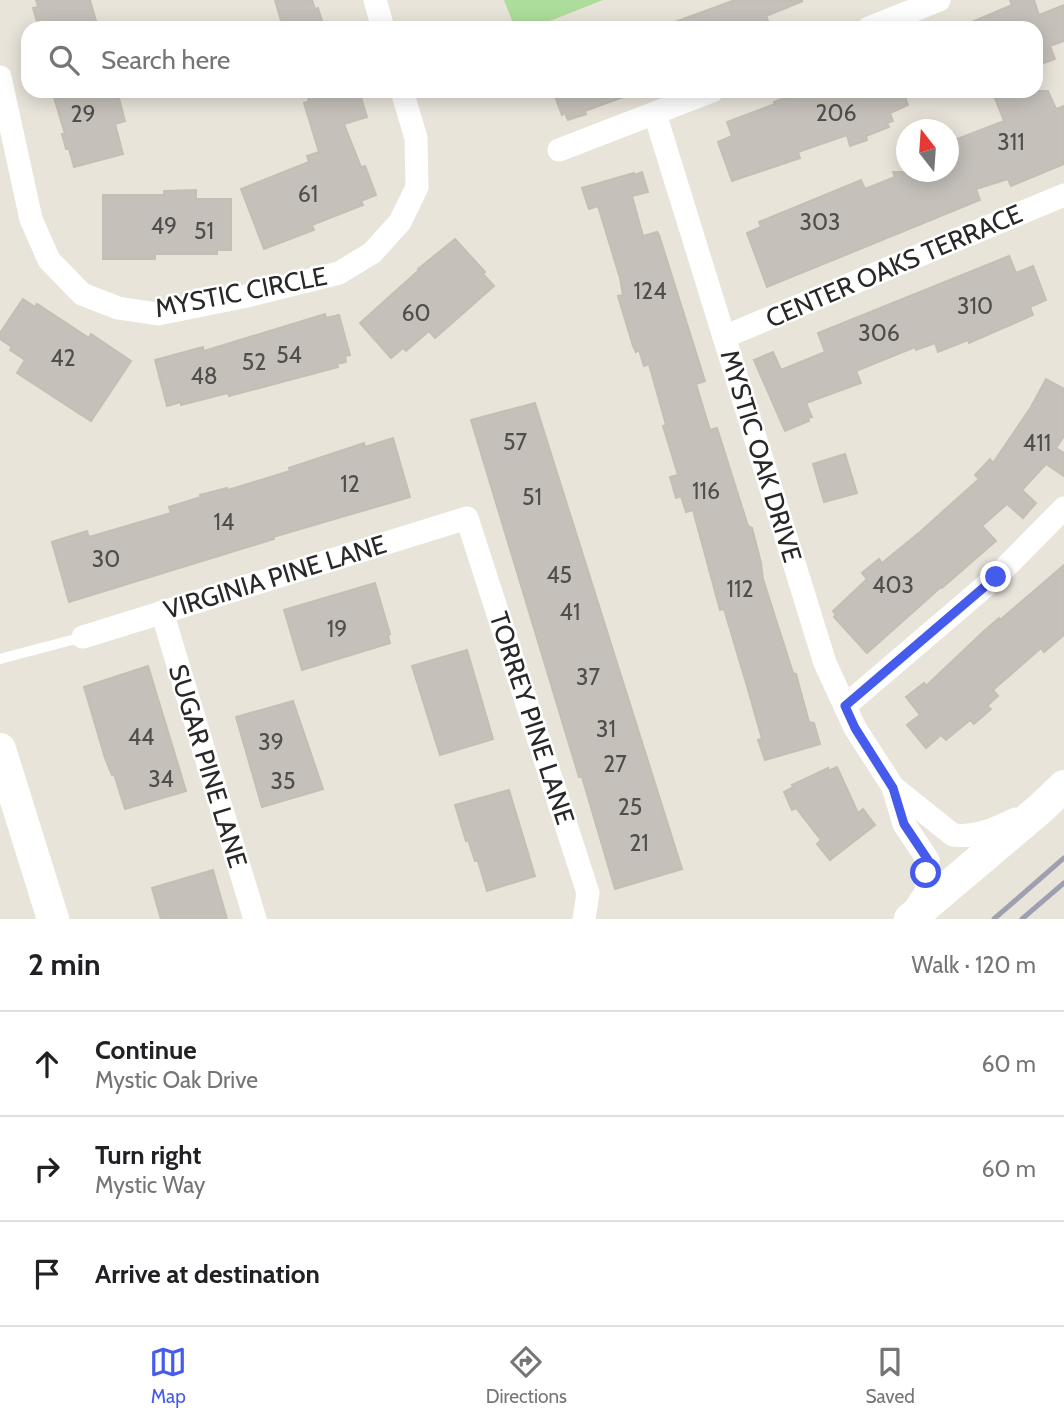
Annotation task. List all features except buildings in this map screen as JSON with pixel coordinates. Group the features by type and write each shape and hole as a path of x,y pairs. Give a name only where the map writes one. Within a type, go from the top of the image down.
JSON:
{"street":[{"path":"375,0 381,21"},
{"path":"886,21 939,0"},
{"name":"MYSTIC CIRCLE","path":"0,77 31,219 48,260 82,294 118,308 158,314 247,296 339,273 372,253 400,222 417,187 416,138 404,98"},
{"path":"559,150 695,98"},
{"name":"MYSTIC OAK DRIVE","path":"655,114 825,663 855,728 893,788 904,824 928,860 926,892 909,919"},
{"name":"CENTER OAKS TERRACE","path":"724,337 1064,195"},
{"path":"845,706 996,577 1064,508"},
{"name":"VIRGINIA PINE LANE","path":"83,637 467,518"},
{"name":"TORREY PINE LANE","path":"467,518 588,893 584,919"},
{"name":"SUGAR PINE LANE","path":"162,612 255,919"},
{"path":"0,749 53,919"},
{"path":"909,919 1064,786"},
{"name":"MYSTIC OAK DRIVE","path":"893,788 953,835 964,836 990,831 1041,808"}],"lane":[{"path":"0,659 83,637"}],"green space":[{"path":"504,0 603,0 550,21 512,21"}],"railway":[{"path":"994,919 1064,858"},
{"path":"1022,919 1064,883"}],"route":[{"path":"926,873 928,860 904,824 893,788 855,728 845,706 996,577"}]}
